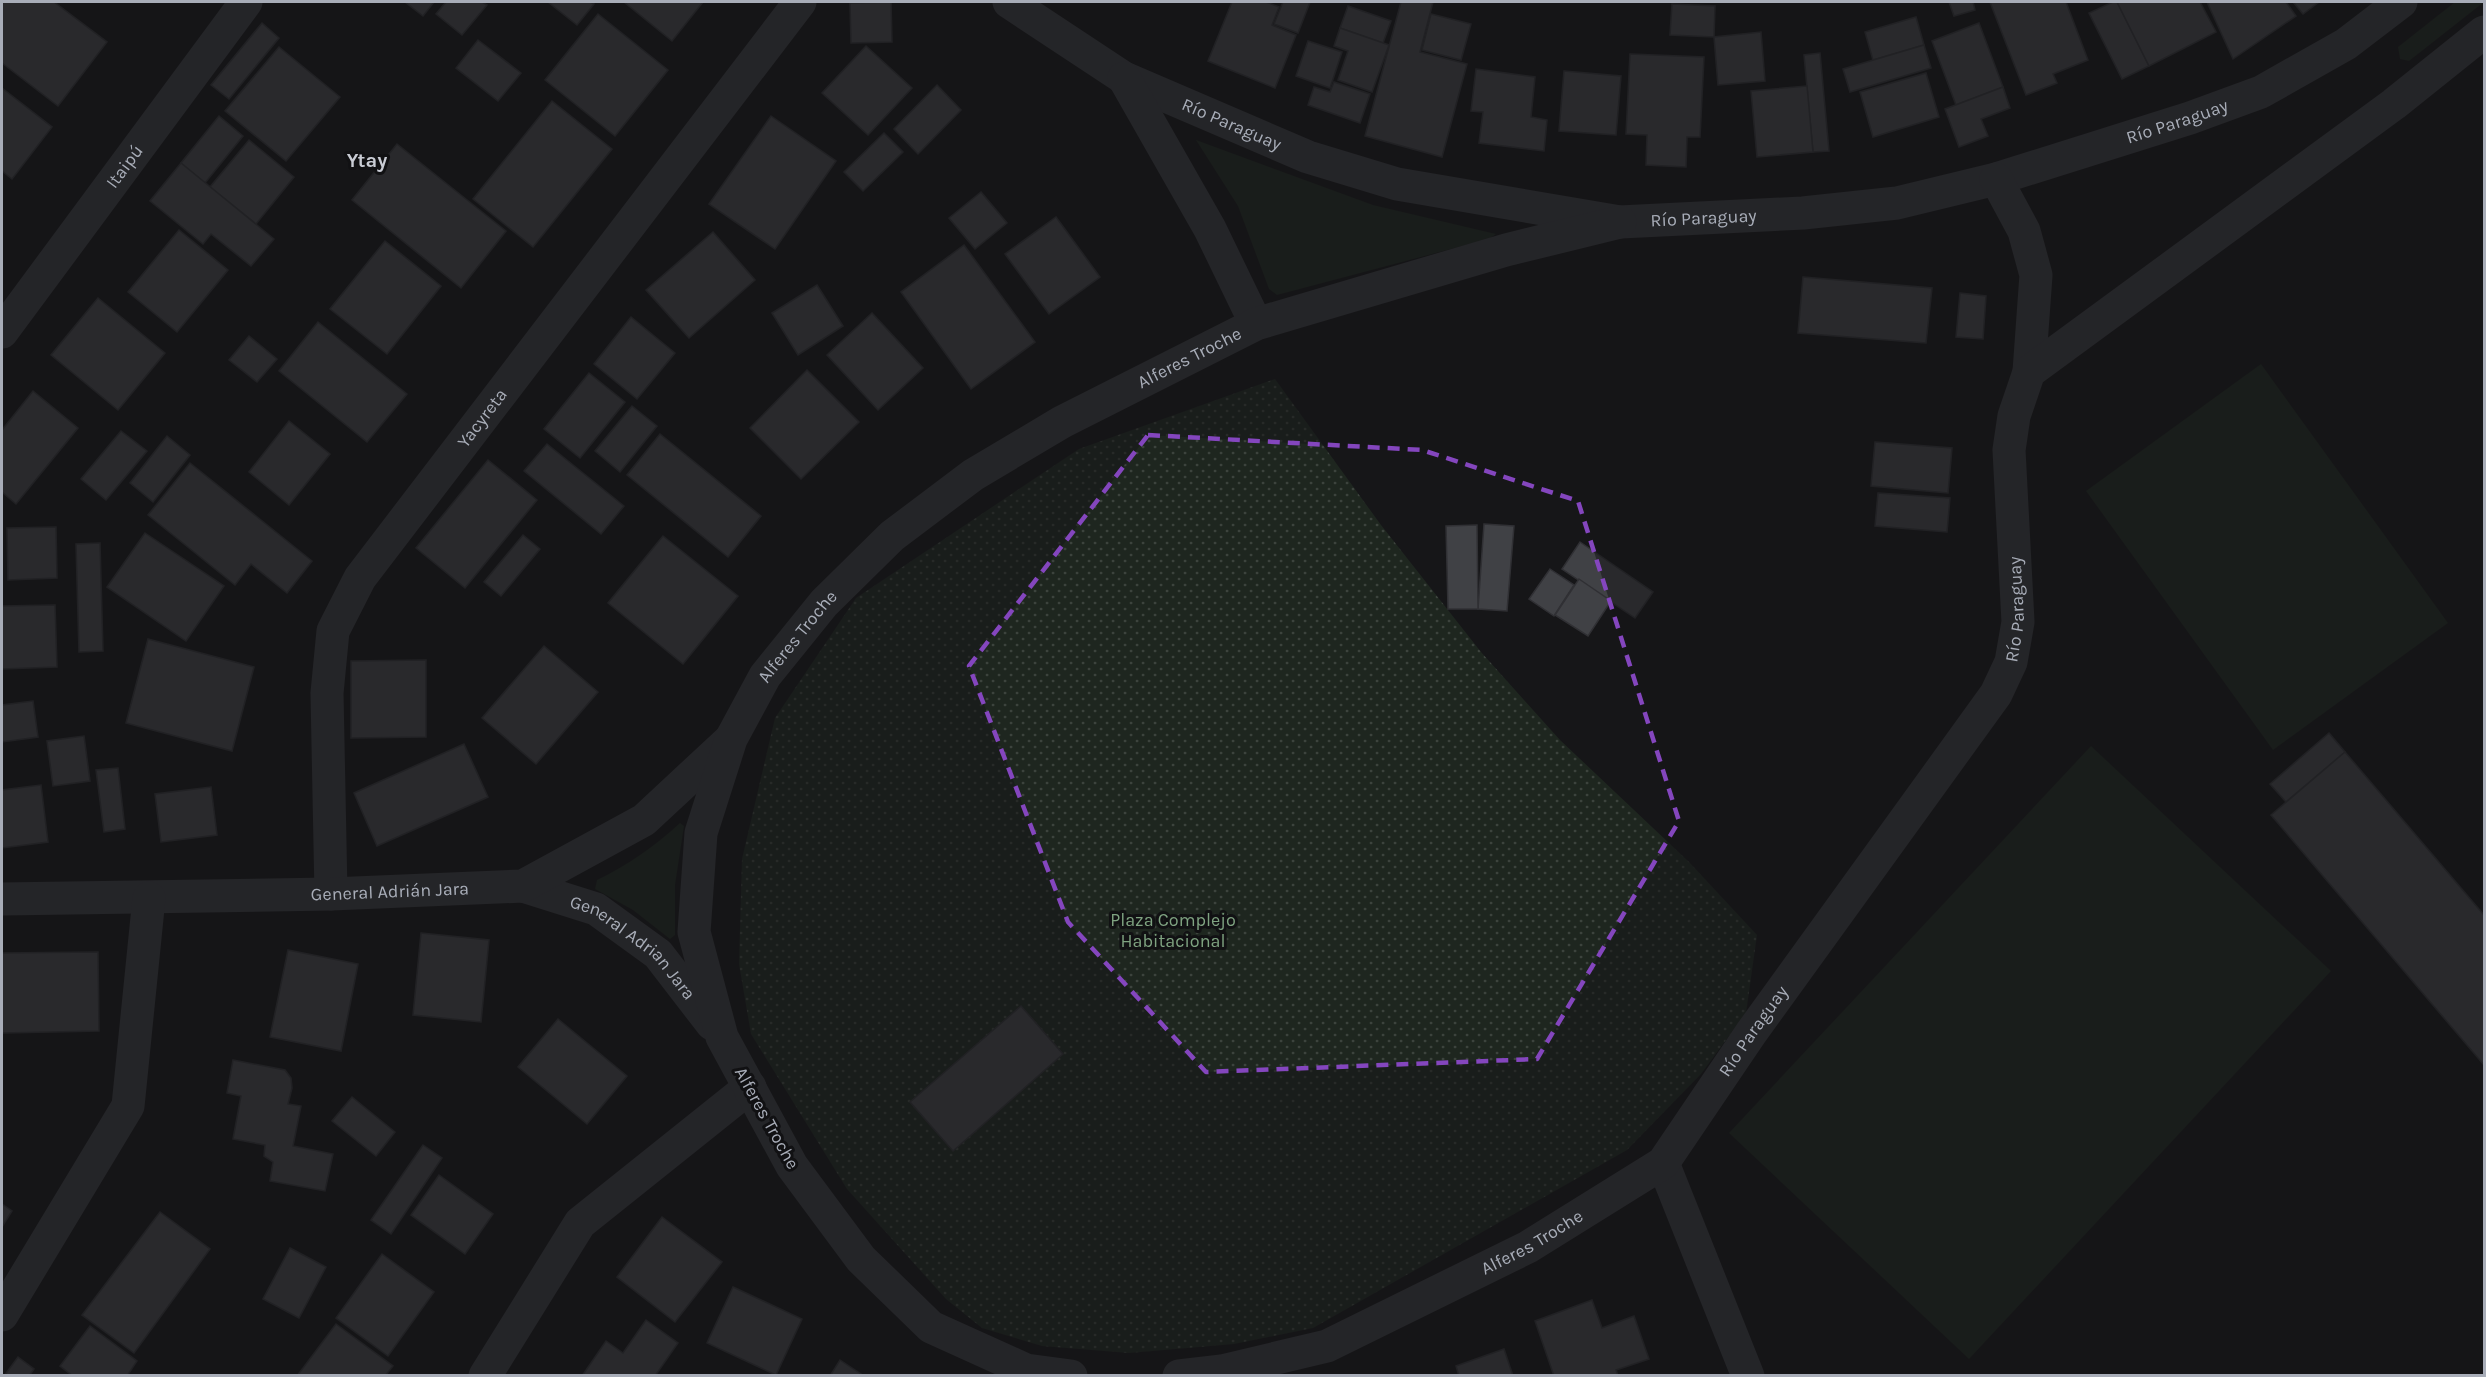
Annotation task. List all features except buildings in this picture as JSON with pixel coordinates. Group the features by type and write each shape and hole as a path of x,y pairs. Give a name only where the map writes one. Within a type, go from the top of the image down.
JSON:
{"street":[{"name":"Itaipú","path":"2,332 246,2"},
{"name":"Yacyreta","path":"332,894 328,683 333,631 360,578 800,2"},
{"name":"Río Paraguay","path":"1009,2 1124,78 1308,157 1397,184 1620,222 1803,213 1885,205 1996,179 2190,118 2261,92 2346,44 2401,2"},
{"path":"2030,372 2394,104 2484,32"},
{"path":"1124,78 1210,229 1256,324"},
{"path":"1996,179 2024,231 2036,275 2030,372"},
{"name":"Alferes Troche","path":"1071,1376 1024,1373 932,1327 861,1259 792,1166 722,1037 694,932 701,833 731,739 765,676 824,603 892,536 982,469 1062,422 1256,324 1506,250 1620,222"},
{"name":"Río Paraguay","path":"1663,1163 1751,1034 1996,694 2011,662 2018,622 2009,450 2013,416 2030,372"},
{"name":"General Adrián Jara","path":"2,898 332,894 523,886 644,820 731,739"},
{"name":"General Adrian Jara","path":"523,886 596,909 658,954 722,1037"},
{"path":"2,1315 128,1106 149,898"},
{"path":"485,1376 580,1223 750,1087"},
{"path":"1663,1163 1748,1376"},
{"name":"Alferes Troche","path":"1179,1376 1222,1371 1327,1346 1528,1247 1663,1163"}],"highlighted area":[{"path":"1148,435 1422,450 1578,501 1679,821 1537,1059 1206,1072 1068,922 969,666"}],"green space":[{"path":"2455,2 2484,2 2409,61 2400,59 2398,47"},
{"path":"1196,140 1373,205 1496,234 1489,239 1277,295 1269,289 1238,206"},
{"path":"2261,364 2448,623 2273,750 2086,491"},
{"name":"Plaza Complejo Habitacional","path":"1275,379 1381,525 1481,652 1560,740 1689,862 1757,935 1746,1013 1701,1074 1627,1150 1313,1328 1234,1344 1129,1353 1042,1346 982,1328 946,1299 847,1189 751,1034 739,964 742,859 775,718 856,598 1079,449"},
{"path":"2091,746 2331,971 1969,1359 1729,1133"},
{"path":"680,823 684,826 675,885 675,935 670,939 633,910 595,889 597,880 641,854"}],"district":[{"name":"Ytay","path":"367,160"}]}
